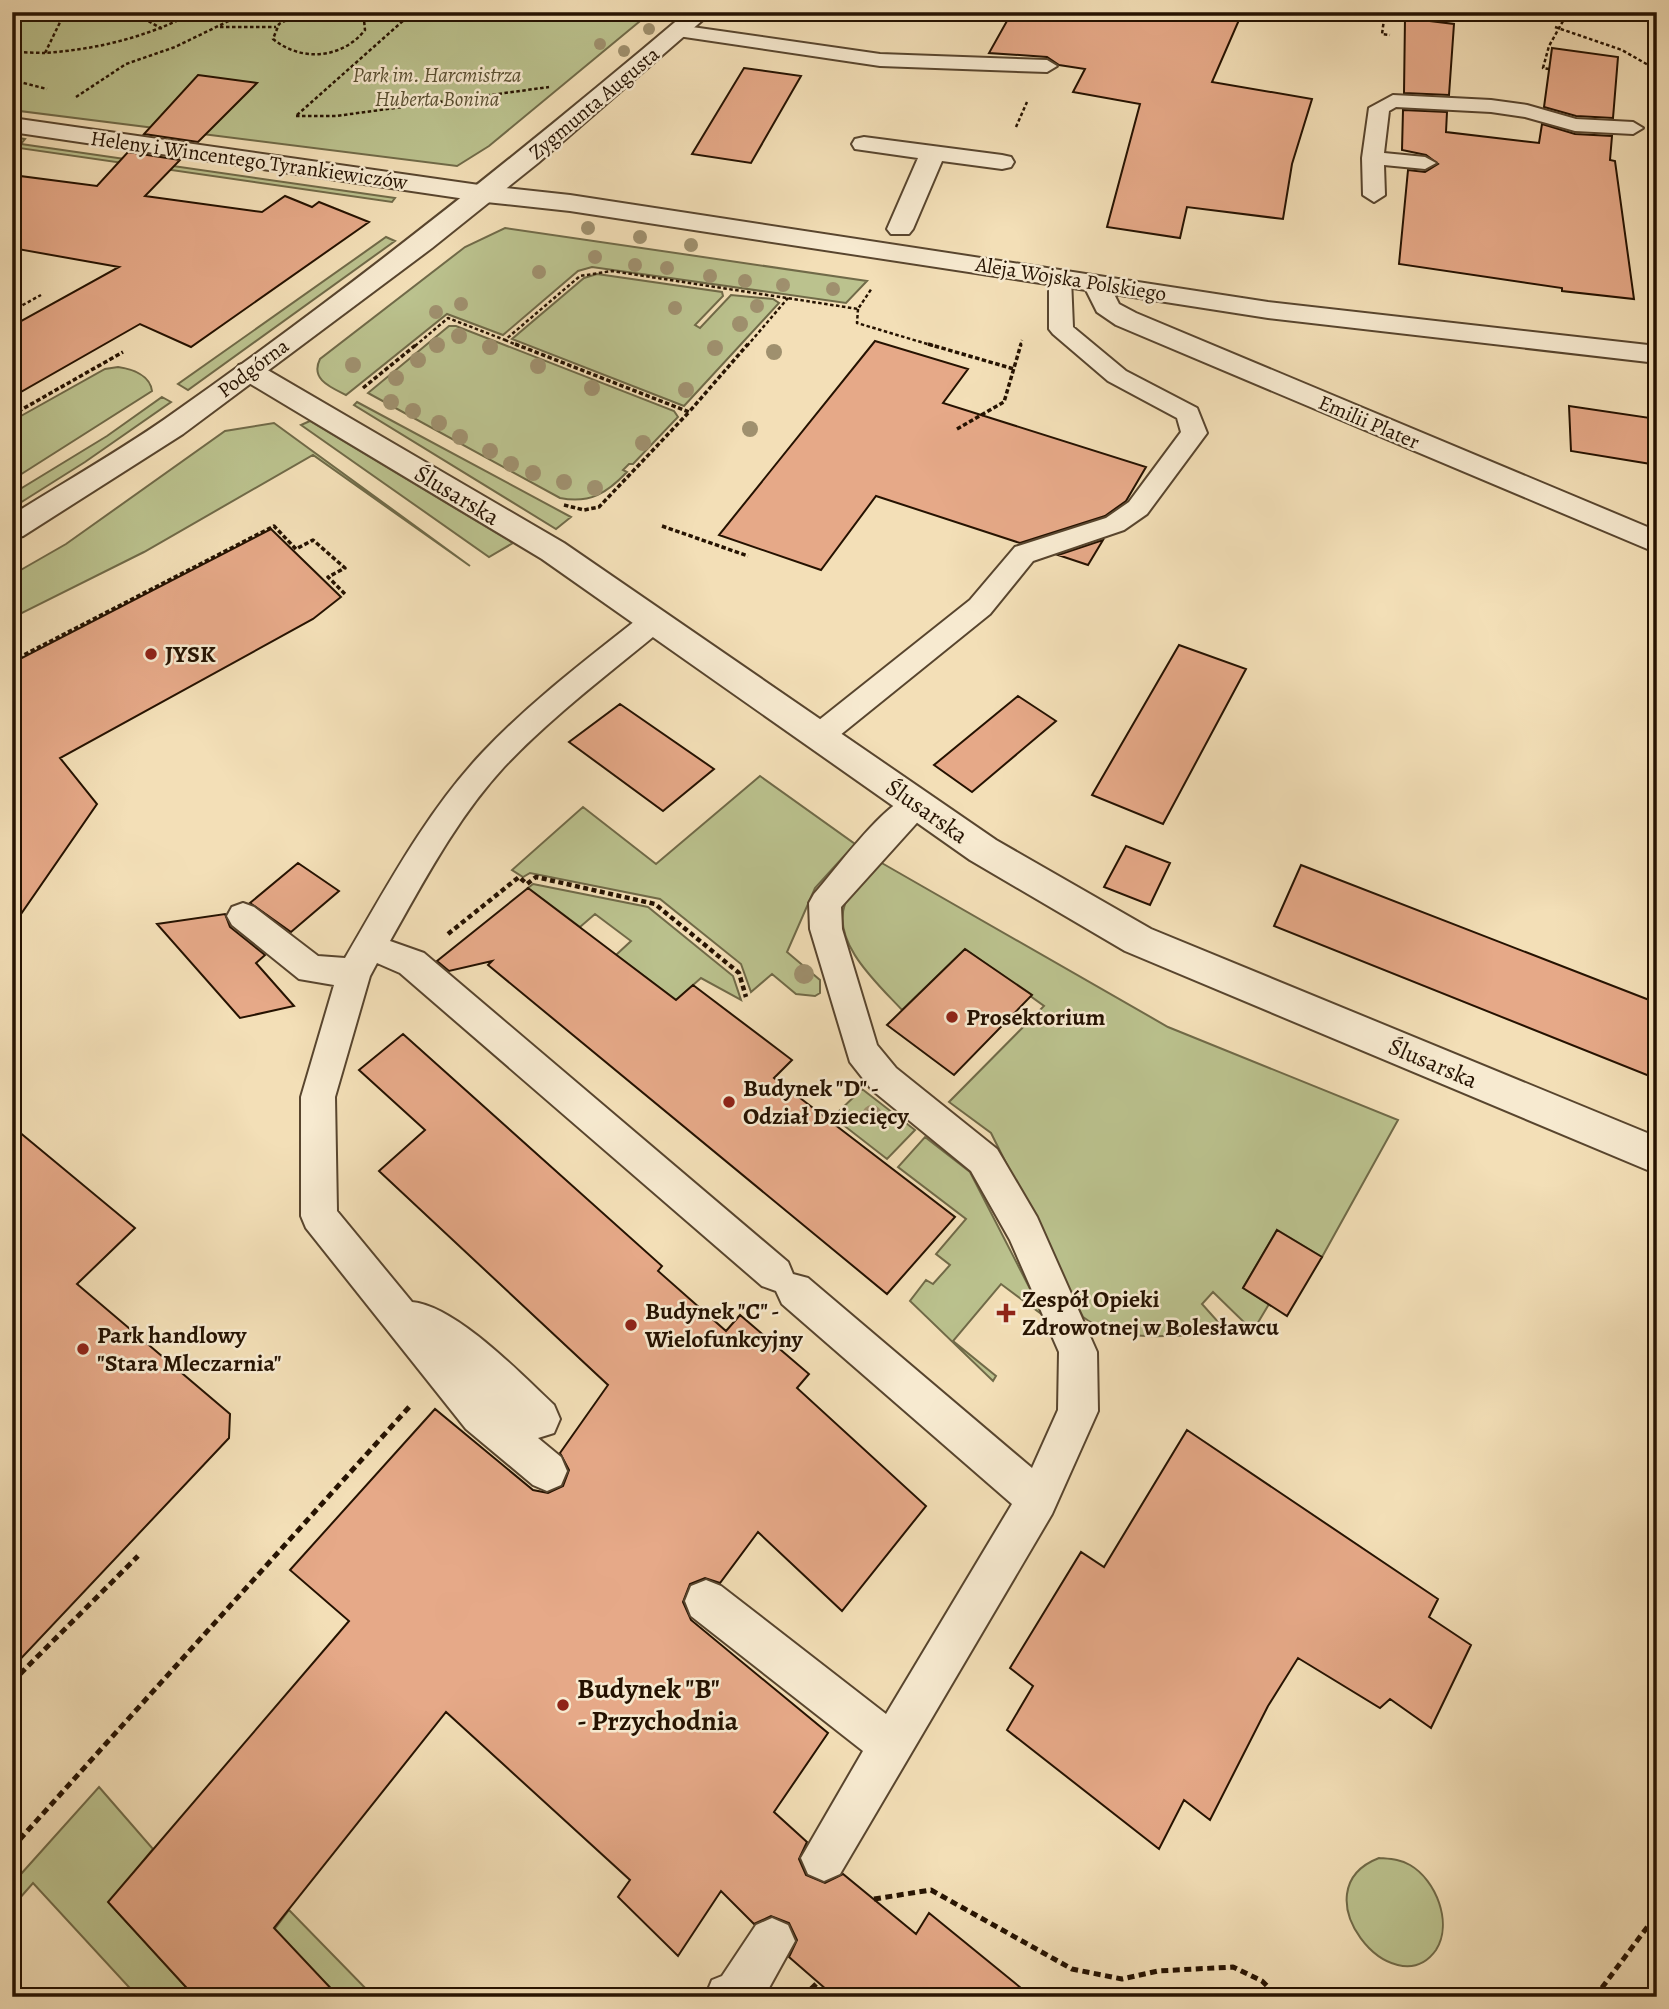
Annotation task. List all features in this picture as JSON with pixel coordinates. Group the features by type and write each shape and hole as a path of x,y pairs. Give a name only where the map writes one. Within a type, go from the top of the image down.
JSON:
{"street":[{"name":"Zygmunta Augusta","path":"486,194 701,12"},
{"name":"Heleny i Wincentego Tyrankiewiczów","path":"12,125 486,194"},
{"path":"864,144 1002,162"},
{"path":"900,229 933,153"},
{"name":"Aleja Wojska Polskiego","path":"486,194 570,203 1268,310 1657,355"},
{"name":"Podgórna","path":"12,529 173,427 486,194"},
{"name":"Emilii Plater","path":"1099,284 1101,301 1108,310 1126,319 1657,543"},
{"name":"Ślusarska","path":"249,371 552,551 983,850 1138,940 1657,1156"}],"lane":[{"path":"678,31 880,61 1044,66"},
{"path":"1374,195 1373,158 1379,108 1392,101 1491,106 1527,111 1575,125 1633,128"},
{"path":"1373,158 1425,163"},
{"path":"819,736 980,607 1024,554 1115,524 1138,509 1194,433 1188,414 1118,376 1061,329 1060,278"},
{"path":"547,1471 480,1415 445,1367 319,1216 318,1097 360,959 431,840 493,760 566,693 655,620"},
{"path":"824,1858 893,1747 1038,1500 1078,1411 1078,1352 1024,1229 984,1160 884,1079 862,1052 826,929 825,903 887,832 918,805"},
{"path":"243,916 311,969 360,959 412,963 1038,1500"},
{"path":"397,1310 466,1348 540,1419"},
{"path":"706,1601 893,1747"},
{"path":"729,1997 738,1994 772,1941"}],"path":[{"path":"12,16 27,12"},
{"path":"45,53 65,12"},
{"path":"133,12 162,29"},
{"path":"12,51 45,53 92,49 162,29 195,12"},
{"path":"91,86 126,64 175,47 247,12"},
{"path":"216,27 276,27 302,12"},
{"path":"276,27 272,39 287,51 331,53 345,48 364,35 367,28 364,20 351,12"},
{"path":"413,12 296,116 336,116 556,87"},
{"path":"1385,12 1382,34 1390,35"},
{"path":"1549,69 1543,68 1549,46 1568,12"},
{"path":"1558,27 1622,50 1657,70"},
{"path":"368,41 377,42"},
{"path":"1002,162 1044,66"},
{"path":"12,80 57,90"},
{"path":"68,92 79,94"},
{"path":"505,340 580,276 592,272 611,271 858,309"},
{"path":"12,311 41,295"},
{"path":"555,499 584,510 599,508 689,412 788,298"},
{"path":"864,301 858,309 857,323 1014,369"},
{"path":"363,388 448,318 689,412"},
{"path":"957,429 1004,402 1025,329"},
{"path":"12,415 123,352"},
{"path":"12,661 274,526 296,549 313,540 345,568 328,577 346,595"},
{"path":"662,526 748,556"},
{"path":"490,901 519,877 527,884 536,877 655,904 739,973 746,997"},
{"path":"12,1848 445,1367"},
{"path":"12,1682 138,1556"},
{"path":"874,1899 931,1891 1072,1969 1122,1979 1158,1971 1233,1966 1262,1981 1278,1997"},
{"path":"1595,1997 1657,1914"},
{"path":"803,1997 818,1982"}],"green space":[{"name":"Park im. Harcmistrza Huberta Bonina","path":"12,12 651,12 489,146 457,166 12,110"},
{"path":"12,137 25,139 21,144 395,198 392,202 12,147"},
{"path":"505,228 867,281 846,303 592,267 578,271 503,335 447,314 346,395 323,382 318,372 320,359 465,247"},
{"path":"386,237 395,241 188,390 178,384"},
{"path":"597,274 722,292 723,296 695,325 700,328 731,295 773,299 779,303 684,406 512,339 584,278"},
{"path":"449,326 456,326 674,411 678,417 633,464 623,470 627,472 605,491 589,498 560,498 368,393"},
{"path":"118,367 144,377 151,385 152,391 12,480 12,421 105,369"},
{"path":"162,397 171,402 85,462 12,508 12,494 107,436"},
{"path":"357,402 571,517 556,529 354,405"},
{"path":"310,421 513,543 489,557 301,425"},
{"path":"274,423 470,566 313,455 144,552 12,618 12,575 66,544 225,431"},
{"path":"760,776 855,844 815,888 787,952 820,980 820,993 815,996 796,994 772,974 751,992 741,964 660,899 530,873 523,877 512,870 583,807 656,864"},
{"path":"880,862 1168,1027 1398,1120 1322,1257 1277,1230 1243,1288 1269,1304 1253,1331 1213,1292 1202,1304 1228,1333 1134,1335 1098,1326 1083,1317 991,1133 949,1102 1044,1006 965,949 902,1010 860,962 845,934 842,919 851,893"},
{"path":"533,884 648,907 733,976 741,1000 701,978 676,1000 616,955 631,941 595,914 580,927 528,888"},
{"path":"862,1089 915,1130 887,1159 833,1117"},
{"path":"925,1137 970,1172 1044,1316 1001,1284 953,1341 996,1376 993,1381 910,1301 926,1280 933,1284 950,1265 936,1254 966,1219 898,1167"},
{"path":"99,1787 153,1849 109,1903 195,1997 138,1997 33,1883 12,1907 12,1884"},
{"path":"1379,1858 1410,1865 1427,1881 1439,1903 1443,1927 1441,1939 1436,1950 1418,1964 1398,1965 1378,1955 1361,1938 1349,1917 1347,1894 1356,1874"},
{"path":"289,1910 374,1997 339,1997 274,1930"}],"building":[{"path":"1012,12 1192,12 1239,20 1212,82 1312,99 1292,164 1283,219 1187,207 1180,238 1107,227 1140,104 1073,92 1085,69 1059,65 1047,57 989,53"},
{"path":"1405,18 1454,24 1449,95 1404,93"},
{"path":"1552,48 1618,57 1613,118 1576,116 1544,107"},
{"path":"744,68 801,76 751,163 692,154"},
{"path":"198,75 257,83 198,142 144,134"},
{"path":"1403,110 1447,112 1446,132 1539,143 1542,124 1575,134 1612,136 1610,160 1615,161 1634,299 1562,291 1562,288 1399,264 1408,170 1425,172 1438,164 1426,155 1402,150"},
{"path":"128,152 180,160 145,196 262,212 285,196 312,207 319,202 369,222 191,347 140,324 12,397 12,326 119,267 12,248 12,175 97,186"},
{"path":"875,341 968,369 943,403 1146,467 1126,501 1105,516 1020,543 876,496 821,570 719,535"},
{"path":"1569,406 1657,419 1657,465 1571,451"},
{"path":"271,529 341,597 313,619 60,758 97,804 12,927 12,663"},
{"path":"1103,540 1088,565 1058,555"},
{"path":"1179,645 1246,669 1163,824 1092,795"},
{"path":"1018,696 1056,721 972,792 934,765"},
{"path":"620,704 714,769 663,811 569,742"},
{"path":"1126,846 1170,863 1150,905 1104,887"},
{"path":"298,863 339,891 291,932 250,903"},
{"path":"1301,865 1657,1003 1657,1079 1274,926"},
{"name":"Budynek \"D\" - Odział Dziecięcy","path":"528,888 676,1000 693,985 792,1060 774,1078 955,1217 887,1294 488,965 492,961 449,971 437,961"},
{"path":"225,914 230,927 265,955 256,963 294,1006 240,1018 157,924"},
{"name":"Prosektorium","path":"965,949 1032,995 954,1075 887,1025"},
{"path":"403,1034 662,1266 658,1271 726,1331 740,1315 809,1374 797,1388 926,1506 842,1611 758,1532 720,1583 705,1578 690,1584 683,1602 691,1620 828,1733 774,1812 807,1842 799,1859 806,1875 825,1883 843,1874 916,1934 929,1913 1032,1997 835,1997 789,1957 797,1940 789,1923 771,1916 754,1924 721,1891 678,1956 618,1897 630,1880 446,1712 274,1928 339,1997 195,1997 108,1902 349,1621 290,1570 435,1409 533,1490 548,1493 563,1486 569,1470 560,1453 608,1385 379,1171 425,1130 359,1070"},
{"name":"Park handlowy \"Stara Mleczarnia\"","path":"12,1126 135,1228 77,1284 230,1414 229,1438 12,1668"},
{"path":"1277,1230 1322,1257 1287,1316 1243,1288"},
{"path":"1187,1430 1438,1599 1429,1617 1471,1645 1431,1728 1390,1699 1380,1708 1298,1658 1268,1706 1210,1820 1184,1800 1159,1849 1007,1730 1033,1686 1010,1668 1081,1552 1104,1567"}],"place":[{"name":"JYSK","path":"151,654"},
{"name":"Prosektorium","path":"952,1017"},
{"name":"Budynek \"D\" - Odział Dziecięcy","path":"729,1102"},
{"name":"Zespół Opieki Zdrowotnej w Bolesławcu","path":"1006,1313"},
{"name":"Budynek \"C\" - Wielofunkcyjny","path":"631,1325"},
{"name":"Park handlowy \"Stara Mleczarnia\"","path":"83,1349"},
{"name":"Budynek \"B\" - Przychodnia","path":"563,1705"}]}
